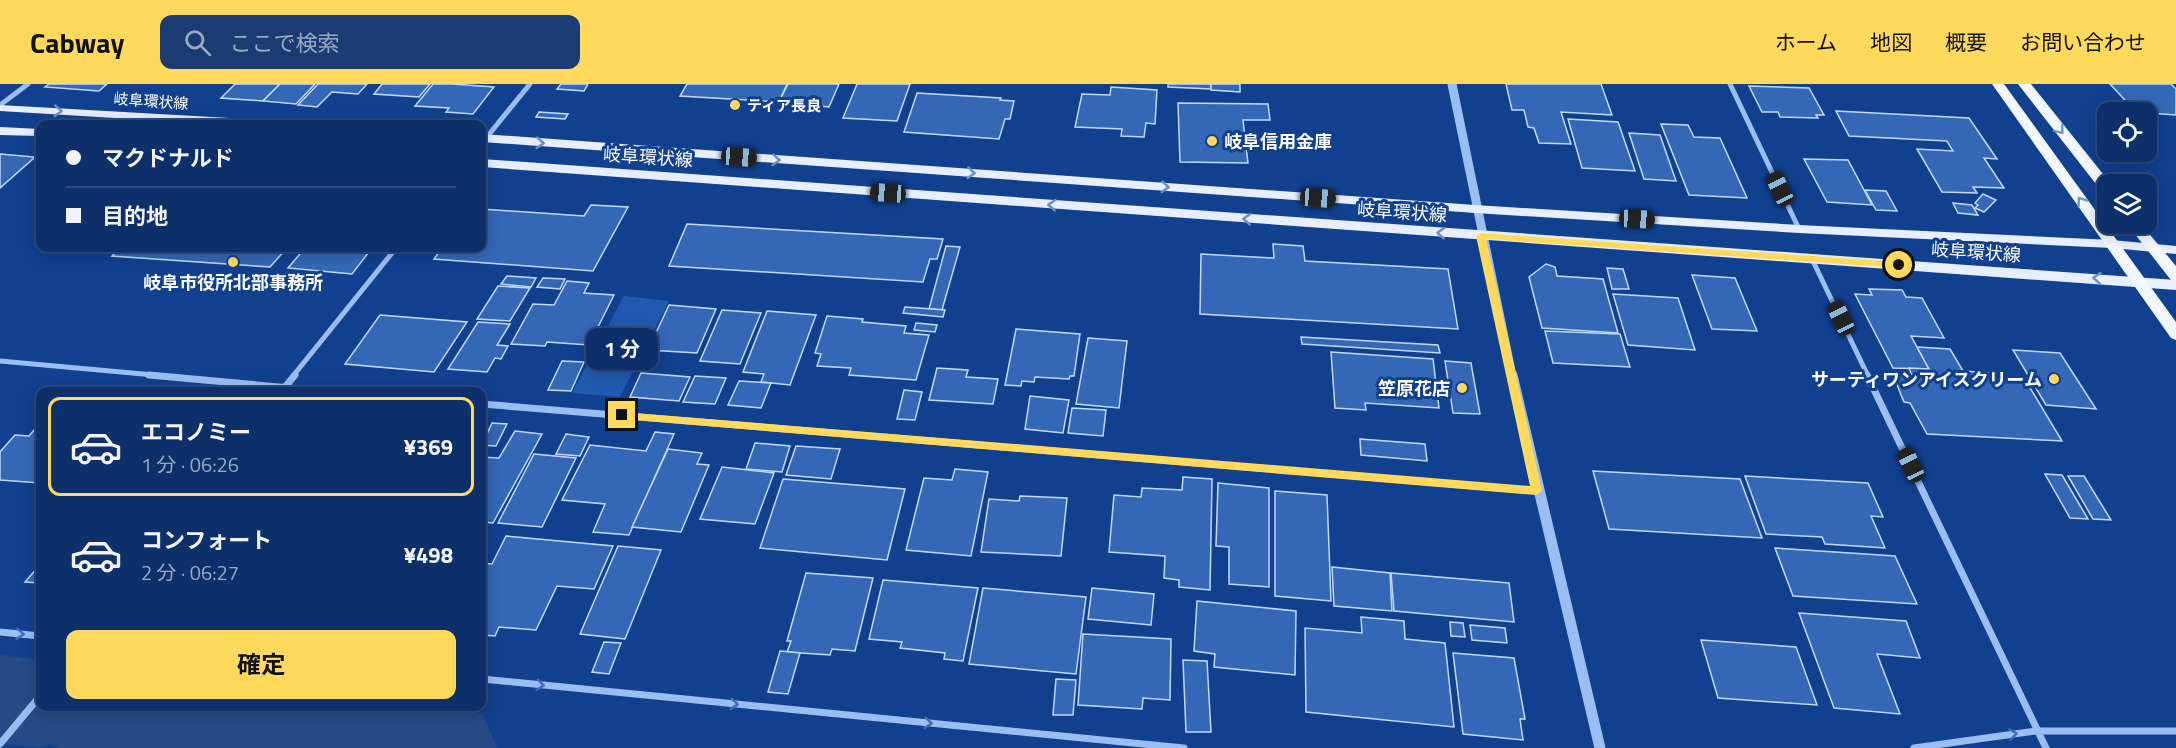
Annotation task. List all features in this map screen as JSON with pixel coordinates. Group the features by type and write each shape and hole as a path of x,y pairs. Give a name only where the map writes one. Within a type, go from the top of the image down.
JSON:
{"highway":[{"path":"1998,84 2176,334"},
{"path":"2024,84 2097,176"},
{"path":"2141,234 2176,276"}],"main road":[{"name":"岐阜環状線","path":"0,106 205,120"},
{"path":"0,131 36,133"},
{"name":"岐阜環状線","path":"486,140 1476,209 1799,229 2112,244 2176,250"},
{"name":"岐阜環状線","path":"486,163 1481,236 2136,280 2176,285"}],"street":[{"path":"0,106 28,84"},
{"path":"486,136 530,84"},
{"path":"1452,84 1481,236 1536,491 1600,748"},
{"path":"1730,84 1799,229"},
{"path":"285,387 393,252"},
{"path":"1812,259 2046,748"},
{"path":"0,362 262,387"},
{"path":"486,404 1536,491"},
{"path":"0,632 36,636"},
{"path":"486,679 1184,748"},
{"path":"2,742 36,701"},
{"path":"1914,748 2038,733 2176,731"}],"shaded area":[{"path":"624,296 669,301 620,397 572,393"}],"building":[{"path":"49,84 107,84 99,91 45,87"},
{"path":"235,84 280,84 263,101 221,98"},
{"path":"280,84 315,84 296,104 263,101"},
{"path":"318,84 367,84 358,94 332,92 317,107 298,105"},
{"path":"382,84 430,84 419,97 374,94"},
{"path":"433,84 494,87 473,114 446,112 449,108 415,106"},
{"path":"561,84 588,84 584,91 557,89"},
{"path":"687,84 787,84 779,102 680,96"},
{"path":"788,84 839,84 829,107 779,102"},
{"path":"857,84 910,84 897,121 843,118"},
{"path":"1168,84 1211,84 1211,89 1168,87"},
{"path":"1211,84 1240,84 1240,92 1211,90"},
{"path":"1506,84 1601,84 1612,115 1561,112 1571,144 1539,143 1534,128 1528,127 1524,110 1512,110"},
{"path":"2110,84 2171,84 2176,89 2176,115 2157,114 2157,102 2127,102"},
{"path":"1749,86 1809,88 1824,115 1816,115 1818,118 1780,117 1778,112 1762,112"},
{"path":"1111,87 1157,90 1155,124 1146,123 1144,137 1121,136 1122,129 1075,127 1082,94 1110,95"},
{"path":"917,93 1001,98 1000,100 1014,101 1010,119 1005,119 999,139 904,132"},
{"name":"岐阜信用金庫","path":"1178,103 1268,104 1270,120 1243,120 1248,163 1180,162"},
{"path":"1836,111 1969,118 1997,159 1984,158 2004,188 1973,187 1977,193 1942,192 1917,149 1953,151 1947,141 1849,136"},
{"path":"539,112 568,114 565,119 536,117"},
{"path":"1568,119 1618,122 1635,171 1582,168"},
{"path":"1661,124 1688,125 1694,137 1720,138 1747,198 1689,195"},
{"path":"1629,133 1660,135 1676,181 1644,179"},
{"path":"0,154 35,157 0,188"},
{"path":"1804,159 1848,160 1872,205 1827,202"},
{"path":"1865,190 1886,191 1897,211 1876,210"},
{"path":"1983,194 1996,200 1984,212 1975,208 1978,205 1975,203"},
{"path":"1953,203 1972,205 1978,215 1958,213"},
{"path":"591,205 628,207 593,271 434,259 439,252 486,252 486,209 584,216"},
{"path":"687,224 943,239 937,259 930,259 923,282 669,266"},
{"path":"1273,244 1303,246 1305,261 1448,269 1458,329 1200,314 1201,254 1274,258"},
{"path":"946,246 960,247 942,310 929,309"},
{"name":"岐阜市役所北部事務所","path":"116,252 283,252 270,267 112,256"},
{"path":"302,252 369,252 352,274 288,268"},
{"path":"1546,264 1555,267 1557,276 1603,279 1618,333 1542,328 1529,277"},
{"path":"1607,268 1623,269 1629,289 1612,289"},
{"path":"1692,275 1735,278 1757,331 1712,329"},
{"path":"507,276 536,278 531,287 501,284"},
{"path":"543,278 565,279 560,289 537,287"},
{"path":"567,281 589,283 584,293 614,295 589,345 547,342 545,346 511,344 533,304 554,305"},
{"path":"498,286 530,288 510,321 477,319"},
{"path":"1869,289 1902,290 1906,297 1922,298 1944,338 1911,336 1929,369 1893,368 1855,294 1872,295"},
{"path":"1613,294 1678,298 1695,350 1628,345"},
{"path":"669,305 716,309 697,353 648,350"},
{"path":"905,307 945,310 943,317 903,313"},
{"path":"722,310 761,313 740,364 700,361"},
{"path":"767,311 816,315 790,385 761,382 764,374 743,372"},
{"path":"380,315 467,322 434,372 345,364"},
{"path":"827,316 906,326 904,333 929,335 916,380 849,375 851,368 817,366 821,354 815,353"},
{"path":"478,322 510,324 497,345 508,346 501,359 495,358 487,372 448,369"},
{"path":"916,323 937,325 935,332 914,330"},
{"path":"1016,329 1080,334 1074,376 1070,376 1069,379 1035,377 1034,382 1022,381 1021,386 1005,385"},
{"path":"1545,331 1620,334 1630,367 1553,363"},
{"path":"1301,337 1438,345 1440,353 1302,344"},
{"path":"1088,338 1127,341 1119,408 1076,404"},
{"path":"1917,347 1950,349 1963,371 1991,373 1995,380 2026,381 2062,441 1927,434 1910,403 1904,402 1893,375 1912,376 1909,368 1929,369"},
{"name":"サーティワンアイスクリーム","path":"2013,350 2060,353 2096,409 2046,405"},
{"path":"1331,352 1433,359 1439,408 1365,403 1366,410 1335,408"},
{"path":"562,361 584,362 571,391 548,390"},
{"name":"笠原花店","path":"1445,361 1471,363 1480,414 1453,413"},
{"path":"937,368 968,370 966,377 998,379 993,404 929,400"},
{"path":"641,373 690,377 679,401 630,397"},
{"path":"695,376 726,378 715,404 683,402"},
{"path":"739,381 771,383 761,408 728,405"},
{"path":"904,390 922,392 915,420 897,419"},
{"path":"1030,396 1069,400 1063,433 1025,429"},
{"path":"1072,408 1106,410 1103,436 1068,433"},
{"path":"492,423 507,424 496,446 486,445 486,436"},
{"path":"36,428 36,483 0,480 0,452 15,435 29,436"},
{"path":"515,431 542,434 493,523 486,522 486,457 499,458"},
{"path":"655,432 674,434 629,535 593,532 605,504 562,500 590,445 646,451"},
{"path":"566,434 589,437 580,456 556,454"},
{"path":"1360,439 1425,444 1427,461 1361,455"},
{"path":"755,443 790,446 782,472 746,469"},
{"path":"796,446 840,449 831,479 786,475"},
{"path":"668,449 702,453 697,464 709,465 681,532 632,527"},
{"path":"534,454 576,458 542,527 498,523"},
{"path":"722,467 774,473 755,524 700,519"},
{"path":"955,469 988,472 971,556 906,550 924,478 952,480"},
{"path":"1593,471 1740,479 1762,538 1609,529"},
{"path":"2045,474 2062,475 2088,519 2070,518"},
{"path":"1745,476 1868,483 1883,517 1871,516 1885,548 1825,544 1822,537 1766,534"},
{"path":"2068,476 2084,476 2111,520 2093,519"},
{"path":"1183,477 1212,479 1210,590 1179,587 1179,580 1164,578 1165,556 1109,552 1114,495 1141,497 1142,488 1182,490"},
{"path":"783,479 905,489 887,560 760,548"},
{"path":"1218,483 1269,488 1269,587 1229,584 1229,547 1216,546"},
{"path":"1275,491 1327,495 1331,601 1275,596"},
{"path":"1020,496 1067,498 1061,556 981,552 989,499 1019,501"},
{"path":"506,536 613,546 594,589 557,586 536,630 499,627 495,636 486,635 486,563 492,564"},
{"path":"618,546 661,550 625,639 580,634"},
{"path":"1775,548 1895,556 1917,604 1793,596"},
{"path":"1332,567 1390,573 1392,611 1334,606"},
{"path":"36,569 36,583 25,582"},
{"path":"806,573 873,578 855,651 832,649 830,655 787,652 791,641 787,641"},
{"path":"1391,573 1509,583 1514,622 1394,611"},
{"path":"883,580 978,588 963,661 944,659 945,653 900,648 902,642 869,639"},
{"path":"983,588 1086,597 1076,674 969,664"},
{"path":"1092,588 1154,594 1151,625 1088,619"},
{"path":"1197,601 1296,611 1295,675 1214,667 1215,654 1194,651"},
{"path":"1799,613 1906,621 1920,658 1877,654 1900,714 1834,708"},
{"path":"1361,617 1404,621 1405,639 1445,643 1454,727 1306,712 1305,628 1362,633"},
{"path":"1450,622 1463,623 1465,637 1451,636"},
{"path":"1470,625 1505,628 1507,643 1472,640"},
{"path":"1083,634 1171,639 1170,700 1143,698 1142,709 1078,705"},
{"path":"1701,640 1796,647 1817,705 1718,698"},
{"path":"604,642 621,643 609,674 592,672"},
{"path":"780,651 800,653 788,694 768,692"},
{"path":"1453,653 1514,658 1525,719 1520,719 1523,740 1463,734"},
{"path":"1183,660 1207,661 1211,732 1186,732"},
{"path":"1056,679 1076,680 1073,715 1053,715"}],"waterway":[{"path":"0,699 36,704"},
{"path":"111,711 448,748"}],"place":[{"name":"ティア長良","path":"735,105"},
{"name":"岐阜信用金庫","path":"1212,141"},
{"name":"岐阜市役所北部事務所","path":"233,262"},
{"name":"サーティワンアイスクリーム","path":"2054,379"},
{"name":"笠原花店","path":"1462,388"}],"route":[{"path":"622,415 1536,491 1481,236 1899,265"}]}
